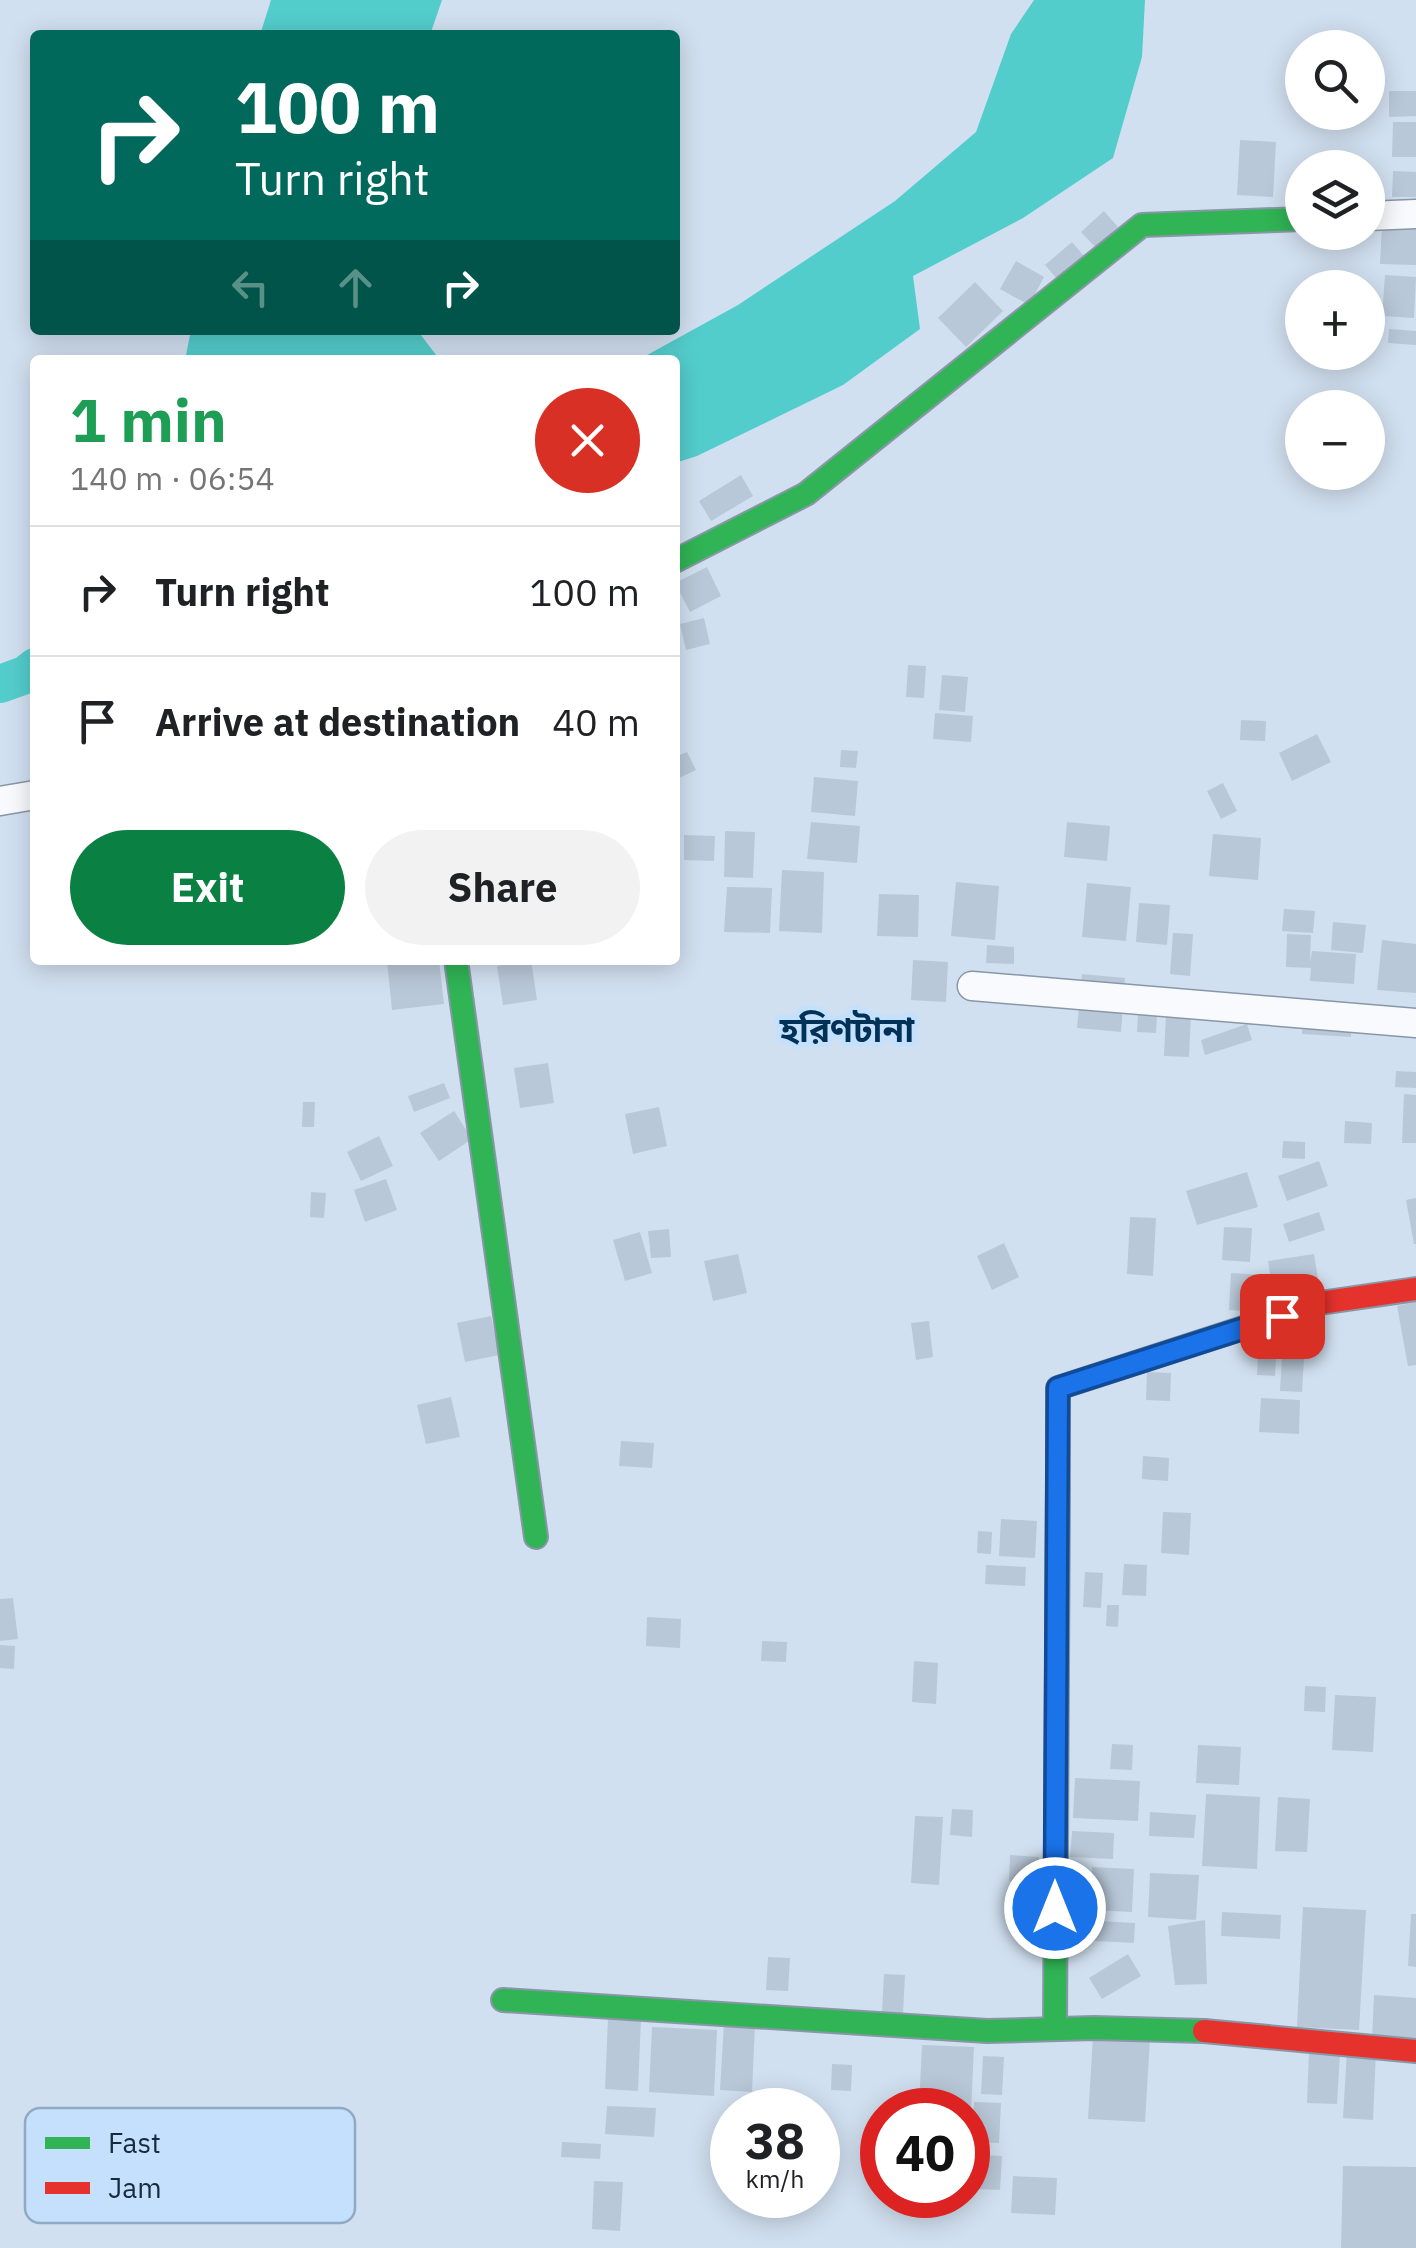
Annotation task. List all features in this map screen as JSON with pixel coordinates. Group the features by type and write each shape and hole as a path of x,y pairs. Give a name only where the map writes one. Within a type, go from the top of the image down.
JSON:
{"street":[{"path":"1385,215 1416,214"},
{"path":"680,558 806,494 1142,225 1285,220"},
{"path":"0,801 30,795"},
{"path":"457,965 536,1537"},
{"path":"972,986 1416,1024"},
{"path":"1055,2028 1058,1388 1320,1304 1416,1289"},
{"path":"503,2000 987,2031 1152,2030 1416,2051"}],"shaded area":[{"path":"271,0 442,0 432,30 262,30"},
{"path":"1034,0 1145,0 1142,57 1113,158 1023,218 913,276 920,329 843,385 680,461 680,355 647,355 738,305 895,201 976,132 1011,34"},
{"path":"190,335 421,335 436,355 186,355"}],"building":[{"path":"1389,91 1416,91 1416,116 1389,117"},
{"path":"1393,122 1416,122 1416,157 1392,157"},
{"path":"1240,140 1276,142 1273,197 1237,195"},
{"path":"1393,171 1416,172 1416,197 1392,197"},
{"path":"1104,211 1118,227 1096,248 1081,232"},
{"path":"1385,226 1416,228 1416,265 1380,264 1381,250 1385,250"},
{"path":"1072,242 1084,256 1057,279 1045,265"},
{"path":"1016,261 1044,277 1029,305 1000,289"},
{"path":"1385,275 1416,277 1414,318 1385,316"},
{"path":"975,282 1003,311 966,347 938,318"},
{"path":"1389,329 1416,331 1416,345 1388,343"},
{"path":"741,475 753,496 711,521 699,501"},
{"path":"707,567 721,596 690,612 680,593 680,580"},
{"path":"704,618 710,644 686,650 680,624"},
{"path":"908,665 926,666 924,698 906,697"},
{"path":"942,675 968,677 965,712 939,710"},
{"path":"935,713 973,716 971,742 933,739"},
{"path":"1241,720 1266,721 1265,741 1240,740"},
{"path":"1317,734 1331,762 1292,781 1279,753"},
{"path":"841,750 858,751 856,768 840,767"},
{"path":"687,752 696,770 680,778 680,755"},
{"path":"814,777 858,781 855,816 811,812"},
{"path":"1223,783 1237,811 1221,819 1207,791"},
{"path":"811,822 860,826 857,863 807,859"},
{"path":"1067,822 1110,826 1107,861 1064,857"},
{"path":"725,831 755,832 753,878 724,877"},
{"path":"1213,834 1261,838 1258,880 1209,876"},
{"path":"684,835 715,836 714,861 684,860"},
{"path":"782,870 824,872 822,933 779,931"},
{"path":"956,882 999,886 995,940 951,936"},
{"path":"1087,883 1131,887 1126,941 1082,937"},
{"path":"727,887 772,888 770,933 724,932"},
{"path":"879,894 919,895 918,937 877,936"},
{"path":"1139,903 1170,905 1167,945 1136,942"},
{"path":"1284,909 1315,911 1313,933 1282,931"},
{"path":"1333,922 1366,925 1363,953 1331,950"},
{"path":"1173,933 1193,934 1190,976 1170,974"},
{"path":"1287,934 1311,935 1310,962 1312,951 1356,954 1354,984 1310,981 1311,968 1286,967"},
{"path":"1382,940 1416,944 1416,993 1377,990"},
{"path":"987,945 1014,947 1014,964 986,963"},
{"path":"913,960 948,962 946,1002 911,1000"},
{"path":"387,965 440,965 444,1004 392,1010"},
{"path":"532,965 537,1000 503,1005 497,966"},
{"path":"1082,974 1125,978 1121,1032 1077,1028"},
{"path":"1167,993 1192,994 1189,1057 1164,1056"},
{"path":"1139,998 1158,999 1156,1033 1137,1032"},
{"path":"1303,1005 1352,1007 1351,1037 1302,1034"},
{"path":"1247,1024 1252,1040 1205,1055 1201,1040"},
{"path":"548,1063 554,1103 520,1108 514,1068"},
{"path":"1396,1071 1416,1072 1416,1088 1395,1087"},
{"path":"444,1083 450,1098 414,1112 408,1096"},
{"path":"1404,1094 1416,1095 1416,1143 1402,1143"},
{"path":"303,1102 315,1102 314,1127 302,1127"},
{"path":"659,1107 667,1146 633,1154 625,1114"},
{"path":"454,1111 472,1139 439,1161 420,1133"},
{"path":"1345,1121 1372,1123 1371,1144 1344,1143"},
{"path":"379,1136 393,1166 361,1181 347,1152"},
{"path":"1283,1141 1305,1142 1305,1159 1282,1158"},
{"path":"1319,1161 1328,1186 1287,1201 1278,1176"},
{"path":"1247,1172 1258,1207 1197,1225 1186,1191"},
{"path":"386,1179 397,1210 365,1222 354,1190"},
{"path":"311,1192 326,1193 324,1218 310,1217"},
{"path":"1416,1198 1416,1244 1414,1244 1406,1200"},
{"path":"1319,1212 1325,1230 1289,1242 1283,1224"},
{"path":"1130,1217 1156,1218 1153,1276 1127,1274"},
{"path":"1224,1227 1252,1228 1250,1262 1222,1260"},
{"path":"669,1229 671,1257 651,1258 648,1231"},
{"path":"640,1232 652,1273 625,1281 613,1240"},
{"path":"1004,1243 1019,1277 992,1290 977,1256"},
{"path":"738,1254 747,1293 713,1301 704,1261"},
{"path":"1314,1254 1321,1298 1275,1305 1268,1261"},
{"path":"1231,1273 1264,1275 1262,1312 1229,1310"},
{"path":"1416,1302 1416,1365 1408,1366 1397,1306"},
{"path":"491,1316 499,1355 465,1362 457,1323"},
{"path":"929,1321 933,1357 916,1360 911,1323"},
{"path":"1284,1324 1306,1325 1302,1392 1280,1391"},
{"path":"1259,1338 1277,1339 1275,1376 1257,1375"},
{"path":"1147,1372 1171,1373 1170,1401 1146,1400"},
{"path":"451,1397 460,1437 426,1444 417,1405"},
{"path":"1261,1398 1300,1400 1299,1434 1259,1432"},
{"path":"621,1441 654,1443 652,1468 619,1466"},
{"path":"1143,1456 1169,1458 1168,1481 1142,1479"},
{"path":"1163,1512 1191,1513 1189,1555 1161,1553"},
{"path":"1001,1519 1037,1521 1035,1558 999,1556"},
{"path":"978,1531 992,1532 991,1554 977,1553"},
{"path":"1124,1564 1147,1565 1146,1596 1122,1595"},
{"path":"986,1565 1026,1567 1025,1586 985,1584"},
{"path":"1085,1572 1103,1573 1101,1608 1083,1607"},
{"path":"13,1598 18,1639 0,1641 0,1599"},
{"path":"1107,1605 1119,1605 1118,1627 1106,1626"},
{"path":"647,1617 681,1619 680,1648 646,1646"},
{"path":"762,1641 787,1642 786,1662 761,1661"},
{"path":"0,1645 15,1646 14,1669 0,1668"},
{"path":"914,1661 938,1663 936,1704 912,1702"},
{"path":"1305,1686 1326,1687 1325,1712 1304,1711"},
{"path":"1335,1695 1376,1697 1373,1752 1332,1750"},
{"path":"1112,1744 1133,1745 1132,1770 1110,1769"},
{"path":"1198,1745 1241,1747 1239,1785 1196,1783"},
{"path":"1075,1778 1140,1781 1138,1821 1073,1818"},
{"path":"1206,1794 1260,1797 1257,1869 1202,1866"},
{"path":"1278,1797 1310,1799 1307,1852 1275,1851"},
{"path":"952,1809 973,1810 972,1837 950,1835"},
{"path":"1150,1812 1196,1815 1194,1838 1149,1836"},
{"path":"915,1816 943,1817 939,1885 911,1883"},
{"path":"1072,1831 1114,1833 1113,1859 1070,1857"},
{"path":"1010,1855 1039,1857 1038,1882 1009,1881"},
{"path":"1092,1867 1134,1869 1132,1912 1090,1910"},
{"path":"1150,1873 1199,1875 1196,1920 1148,1917"},
{"path":"1303,1907 1366,1910 1359,2030 1297,2027"},
{"path":"1222,1912 1281,1915 1280,1939 1221,1936"},
{"path":"1411,1914 1416,1914 1416,1967 1408,1966"},
{"path":"1079,1920 1135,1923 1134,1943 1078,1940"},
{"path":"1205,1920 1207,1984 1175,1985 1168,1926"},
{"path":"1128,1954 1141,1976 1102,1999 1089,1978"},
{"path":"768,1957 790,1958 788,1991 766,1990"},
{"path":"884,1974 905,1975 903,2013 882,2012"},
{"path":"1374,1995 1416,1998 1416,2041 1372,2039"},
{"path":"608,2018 641,2019 638,2091 605,2089"},
{"path":"724,2024 755,2025 752,2088 720,2088"},
{"path":"652,2027 717,2030 714,2088 710,2088 710,2096 649,2092"},
{"path":"1093,2036 1150,2039 1145,2122 1088,2119"},
{"path":"922,2045 974,2047 972,2088 920,2088"},
{"path":"1347,2050 1376,2051 1373,2120 1343,2118"},
{"path":"1309,2052 1340,2054 1337,2104 1307,2103"},
{"path":"983,2056 1004,2057 1002,2095 990,2094 990,2088 981,2088"},
{"path":"832,2064 852,2065 851,2091 831,2088"},
{"path":"990,2103 1001,2103 999,2143 990,2143"},
{"path":"607,2106 656,2108 654,2137 605,2134"},
{"path":"562,2142 601,2144 600,2159 561,2157"},
{"path":"990,2156 1002,2156 1000,2190 990,2190"},
{"path":"1343,2166 1416,2167 1416,2248 1341,2248"},
{"path":"1013,2176 1057,2178 1055,2215 1011,2213"},
{"path":"594,2181 623,2182 620,2231 592,2229"}],"waterway":[{"path":"0,684 30,671"}],"traffic: fast":[{"path":"680,558 806,494 1142,225 1285,220"},
{"path":"457,965 536,1537"},
{"path":"1055,2028 1058,1486"},
{"path":"503,2000 987,2031 1204,2031"}],"traffic: jam":[{"path":"1058,1486 1058,1388 1320,1303 1416,1289"},
{"path":"1204,2031 1416,2051"}],"district":[{"name":"হরিণটানা","path":"847,1029"}],"route":[{"path":"1055,1908 1058,1388 1282,1316"}]}
